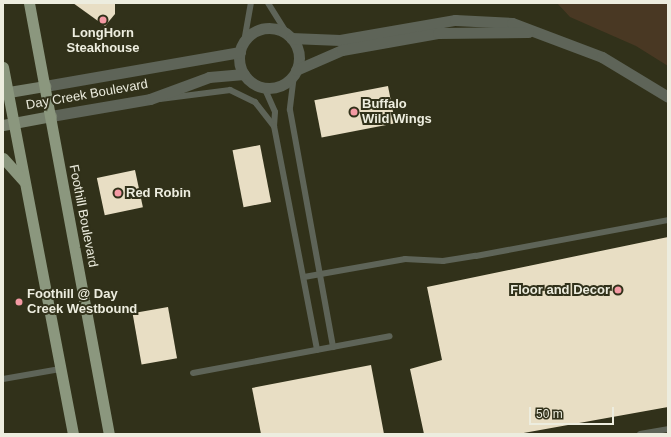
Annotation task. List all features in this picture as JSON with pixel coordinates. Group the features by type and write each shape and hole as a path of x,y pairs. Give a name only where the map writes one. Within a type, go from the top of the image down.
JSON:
{"main road":[{"name":"Foothill Boulevard","path":"29,3 109,434"},
{"path":"3,67 8,124 24,182 73,434"},
{"name":"Day Creek Boulevard","path":"6,93 45,86"},
{"name":"Day Creek Boulevard","path":"8,124 51,116"},
{"path":"3,158 24,182"}],"street":[{"path":"528,32 438,33 342,50 295,73 280,86 264,87 244,74 242,47 264,29 289,36 340,40 455,20 512,23 528,32 602,57 668,97"},
{"path":"289,36 298,53 295,73"},
{"name":"Day Creek Boulevard","path":"45,86 242,47"},
{"name":"Day Creek Boulevard","path":"51,116 150,99 209,77 244,74"}],"lane":[{"path":"242,47 251,3"},
{"path":"268,3 289,36"},
{"path":"295,73 290,110 333,347"},
{"path":"264,87 275,112 274,126 317,350"},
{"path":"150,99 230,90 255,102 274,126"},
{"path":"304,277 405,259 434,261 476,256 668,220"},
{"path":"193,373 390,336"},
{"path":"3,378 60,368"},
{"path":"640,434 668,429"}],"shaded area":[{"path":"557,3 668,3 668,66 636,46 570,17"}],"building":[{"name":"LongHorn Steakhouse","path":"73,3 115,3 115,14 105,26"},
{"name":"Buffalo Wild Wings","path":"388,86 395,123 322,138 314,100"},
{"path":"260,145 271,202 244,207 233,150"},
{"path":"135,170 143,207 105,215 97,178"},
{"path":"668,237 668,407 518,434 424,434 410,369 442,360 427,287"},
{"path":"168,307 177,358 142,364 133,313"},
{"path":"371,365 384,434 261,434 252,388"}],"place":[{"name":"LongHorn Steakhouse","path":"103,20"},
{"name":"Buffalo Wild Wings","path":"354,112"},
{"name":"Red Robin","path":"118,193"},
{"name":"Floor and Decor","path":"618,290"},
{"name":"Foothill @ Day Creek Westbound","path":"19,302"}]}
